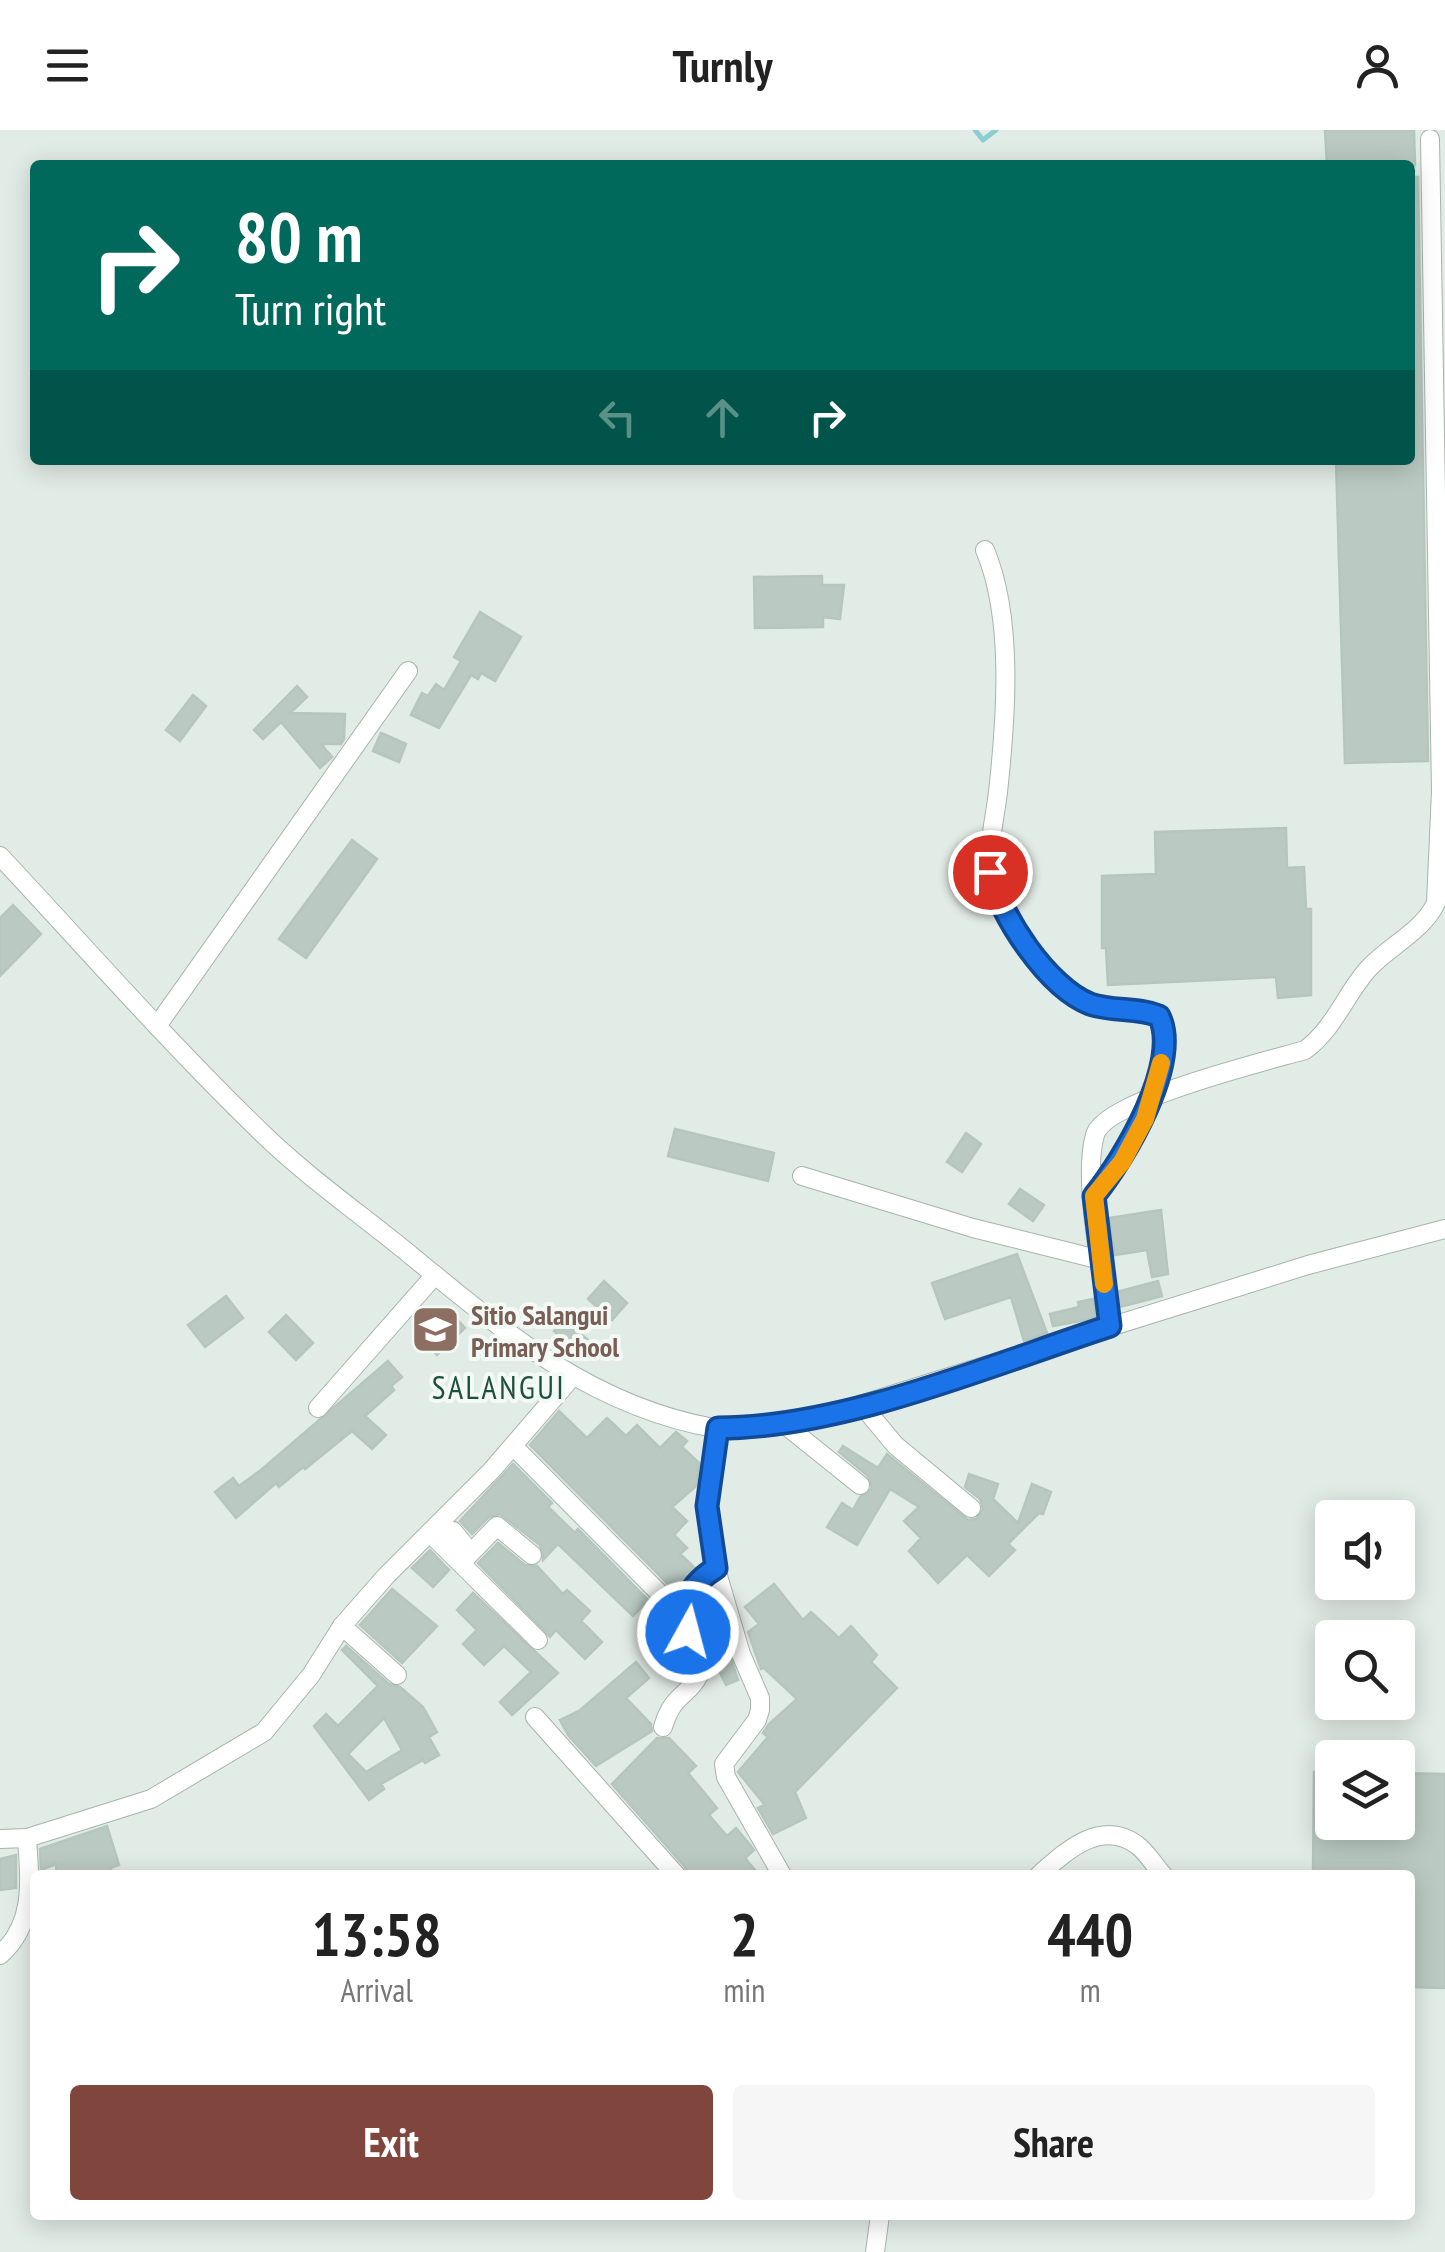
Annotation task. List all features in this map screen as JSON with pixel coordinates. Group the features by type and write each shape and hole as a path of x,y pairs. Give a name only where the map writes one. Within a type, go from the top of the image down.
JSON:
{"street":[{"path":"1110,1326 1094,1196 1095,1132 1108,1116 1148,1097 1305,1050 1322,1038 1372,965 1431,915 1436,903 1441,791 1430,139"},
{"path":"985,550 994,572 1004,670 1004,735 990,872 996,899 1034,954 1074,996 1093,1005 1159,1016 1164,1025 1163,1056 1148,1097 1145,1119 1130,1148 1094,1196"},
{"path":"157,1026 408,671"},
{"path":"0,856 264,1136 498,1329 572,1376 648,1410 718,1428 784,1424 862,1405 1324,1260 1445,1230"},
{"path":"802,1176 973,1228 1101,1260"},
{"path":"318,1408 435,1276"},
{"path":"0,1839 27,1838 150,1799 264,1732 312,1675 342,1626 513,1446 572,1376"},
{"path":"862,1405 895,1445 971,1508"},
{"path":"784,1424 860,1486"},
{"path":"718,1428 707,1506 716,1568 741,1654 760,1698 758,1720 724,1764 726,1777 779,1870"},
{"path":"513,1446 686,1620"},
{"path":"466,1558 497,1526 532,1555"},
{"path":"430,1534 466,1558 538,1640"},
{"path":"663,1727 677,1695 696,1682 699,1674 686,1620 692,1588 716,1568"},
{"path":"342,1626 397,1675"},
{"path":"535,1718 672,1870"},
{"path":"1045,1870 1085,1839 1110,1836 1134,1843 1158,1870"},
{"path":"0,1955 30,1922 27,1838"},
{"path":"875,2252 879,2220"}],"building":[{"path":"1325,130 1414,130 1415,160 1327,160"},
{"path":"1418,177 1428,761 1345,763 1336,465 1415,465"},
{"path":"822,576 822,585 844,585 840,619 823,617 823,627 755,628 754,577"},
{"path":"480,612 521,637 495,681 481,673 478,679 471,675 439,728 411,715 422,693 428,696 436,684 444,690 461,661 454,657"},
{"path":"297,686 307,697 290,713 345,714 344,739 341,744 321,744 332,757 320,768 281,722 263,739 254,730"},
{"path":"193,695 206,706 180,741 166,730"},
{"path":"381,733 406,744 399,762 373,751"},
{"path":"1286,828 1287,868 1304,867 1306,909 1311,909 1311,995 1278,998 1276,977 1108,985 1106,948 1102,948 1102,876 1156,874 1155,832"},
{"path":"352,840 377,859 306,958 279,939"},
{"path":"13,905 41,934 0,976 0,918"},
{"path":"675,1129 774,1153 768,1181 668,1156"},
{"path":"966,1133 981,1144 962,1172 947,1162"},
{"path":"1020,1189 1044,1205 1033,1221 1009,1204"},
{"path":"1161,1210 1168,1274 1152,1277 1147,1250 1115,1255 1109,1218"},
{"path":"1017,1254 1047,1333 1024,1341 1011,1297 945,1319 932,1283"},
{"path":"604,1281 627,1303 612,1320 588,1299"},
{"path":"1158,1281 1162,1296 1120,1307 1117,1292"},
{"path":"226,1296 243,1318 205,1347 188,1325"},
{"path":"1093,1299 1096,1318 1053,1326 1050,1314"},
{"path":"448,1310 465,1328 437,1355 420,1337"},
{"path":"286,1315 313,1343 296,1360 269,1332"},
{"path":"564,1320 588,1340 577,1353 554,1331"},
{"path":"388,1361 402,1377 391,1386 394,1390 365,1416 386,1435 372,1449 352,1431 279,1487 276,1483 236,1518 215,1492 233,1478 239,1486 261,1470"},
{"path":"559,1411 587,1438 607,1418 626,1436 637,1425 660,1448 676,1432 687,1441 682,1447 699,1463 696,1486 672,1507 687,1521 674,1535 687,1548 680,1554 695,1568 678,1594 530,1445"},
{"path":"843,1446 878,1468 887,1454 968,1520 976,1519 983,1509 980,1499 965,1487 969,1474 998,1484 993,1499 1018,1523 1032,1484 1051,1492 1043,1514 1039,1513 1008,1544 1015,1550 989,1576 967,1555 938,1583 909,1551 921,1538 904,1521 919,1507 890,1489 857,1545 827,1527 842,1503 853,1510 860,1497 872,1488 868,1476 839,1452"},
{"path":"513,1464 552,1503 548,1507 575,1533 578,1529 648,1600 633,1616 558,1544 543,1560 540,1545 500,1514 489,1517 472,1534 460,1521"},
{"path":"498,1543 525,1565 537,1566 563,1594 567,1590 590,1611 581,1621 602,1642 585,1659 556,1630 550,1637 478,1563"},
{"path":"430,1550 449,1570 433,1587 412,1568"},
{"path":"774,1584 803,1620 811,1612 839,1638 851,1626 877,1655 871,1662 897,1688 795,1792 806,1818 773,1834 758,1808 765,1805 738,1772 768,1737 763,1733 769,1724 797,1699 761,1669 748,1632 759,1624 745,1607"},
{"path":"392,1589 437,1626 402,1663 360,1625"},
{"path":"473,1593 558,1673 512,1715 500,1702 531,1672 504,1646 484,1665 463,1644 477,1630 457,1610"},
{"path":"718,1619 738,1680 726,1685 699,1629"},
{"path":"346,1646 389,1684 400,1687 423,1707 437,1732 429,1737 439,1755 381,1784 384,1789 369,1800 314,1726 326,1714 338,1726 378,1686 342,1650","holes":["384,1718 402,1750 366,1772 348,1754"]},
{"path":"636,1662 649,1678 626,1698 651,1724 652,1731 596,1766 560,1720 579,1711"},
{"path":"657,1738 669,1738 696,1766 688,1773 717,1808 709,1815 727,1836 736,1828 754,1850 745,1858 755,1870 686,1870 612,1784"},
{"path":"1314,1772 1315,1840 1415,1840 1415,1773 1445,1774 1445,1988 1415,1987 1415,1870 1313,1870"},
{"path":"107,1826 119,1865 111,1870 57,1870 56,1864 41,1870 40,1849"},
{"path":"16,1855 16,1888 0,1890 0,1859"}],"waterway":[{"path":"975,130 983,140 996,130"}],"slow traffic":[{"path":"1104,1284 1094,1196 1122,1162 1145,1119 1148,1097 1161,1063"}],"place":[{"name":"Sitio Salangui Primary School","path":"436,1330"}],"district":[{"name":"SALANGUI","path":"499,1387"}],"route":[{"path":"688,1632 687,1598 699,1578 716,1568 707,1506 718,1428 760,1428 834,1413 1110,1326 1094,1196 1122,1162 1145,1119 1148,1097 1163,1056 1164,1025 1159,1016 1146,1010 1093,1005 1074,996 1034,954 996,899 990,872"}]}
